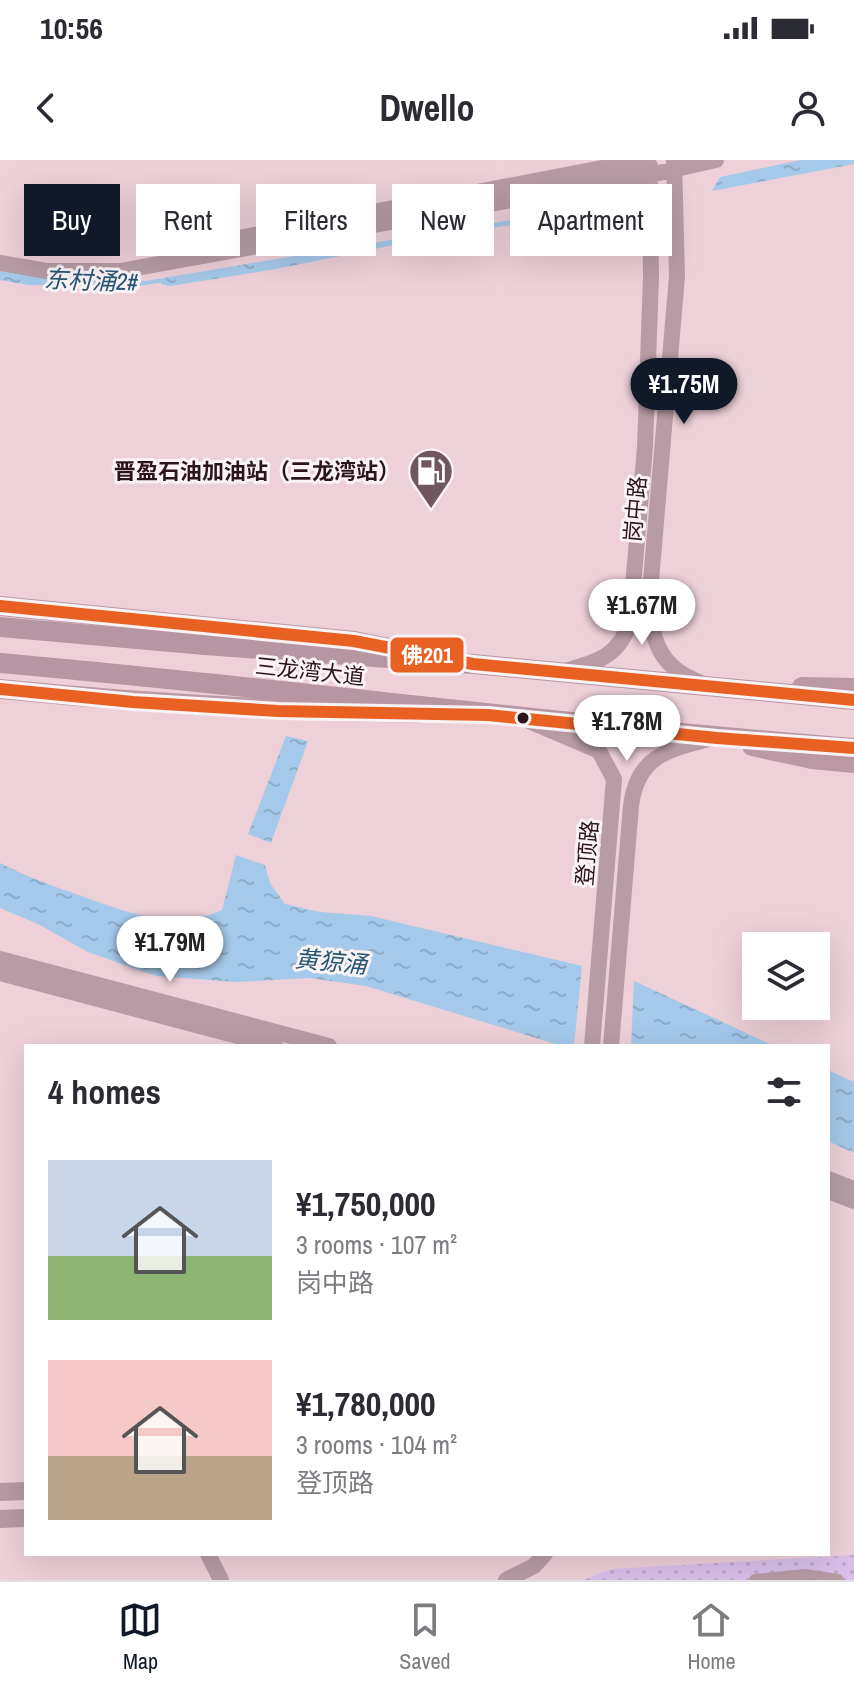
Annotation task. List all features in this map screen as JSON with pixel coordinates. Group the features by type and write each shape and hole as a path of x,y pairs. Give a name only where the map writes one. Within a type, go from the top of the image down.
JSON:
{"highway":[{"name":"三龙湾大道","path":"0,627 473,664 854,700"},
{"name":"三龙湾大道","path":"0,663 130,674 522,719 854,748"}],"main road":[{"path":"0,606 354,641 473,664"},
{"path":"712,686 854,688"},
{"path":"0,689 133,702 278,711 488,715"},
{"path":"717,738 812,759 854,763"},
{"path":"0,1492 24,1491"},
{"path":"0,1519 24,1518"}],"street":[{"path":"0,253 60,263 114,262 648,165 716,160"},
{"path":"0,263 70,272 120,271 648,165"},
{"name":"岗中路","path":"562,672 602,660 613,653 620,645 630,621 645,447 651,277 648,165"},
{"name":"岗中路","path":"674,165 677,276 649,604 657,646 669,665 681,675 712,686"},
{"path":"630,621 637,627 644,627 651,621"},
{"name":"登顶路","path":"522,719 599,751 614,779 592,1044"},
{"name":"登顶路","path":"611,1044 632,794 644,768 659,755 717,738"},
{"path":"615,793 618,786 627,783 632,794"},
{"path":"0,959 213,1031 314,1044"},
{"path":"0,973 267,1044"},
{"path":"830,1180 854,1189"},
{"path":"830,1192 854,1201"},
{"path":"209,1556 221,1580"},
{"path":"506,1580 534,1566 543,1556"},
{"path":"755,1580 805,1575 838,1580"}],"shaded area":[{"path":"854,1555 854,1580 583,1580 611,1569"}],"water":[{"path":"801,160 854,160 854,164 712,191 720,177"},
{"path":"510,220 510,225 494,228 494,223"},
{"path":"392,240 392,246 376,249 376,242"},
{"path":"295,256 340,256 170,286 161,284 163,278"},
{"path":"0,271 97,281 97,286 28,285 0,280"},
{"path":"286,736 308,741 271,843 248,834"},
{"name":"黄猄涌","path":"236,855 265,865 270,883 285,904 320,912 371,916 582,966 574,1044 555,1044 366,986 310,978 237,982 156,976 88,952 38,924 0,908 0,863 47,884 149,917 186,919 222,910"},
{"path":"634,981 770,1044 631,1044"},
{"path":"830,1071 854,1082 854,1153 830,1142"}],"waterway":[{"name":"东村涌2#","path":"94,283 138,284 165,280"}],"transit line":[{"name":"佛201","path":"0,606 354,641 473,664 854,700"},
{"name":"佛201","path":"0,689 133,702 278,711 488,715 854,748"}],"place":[{"name":"晋盈石油加油站（三龙湾站）","path":"431,510"}]}
